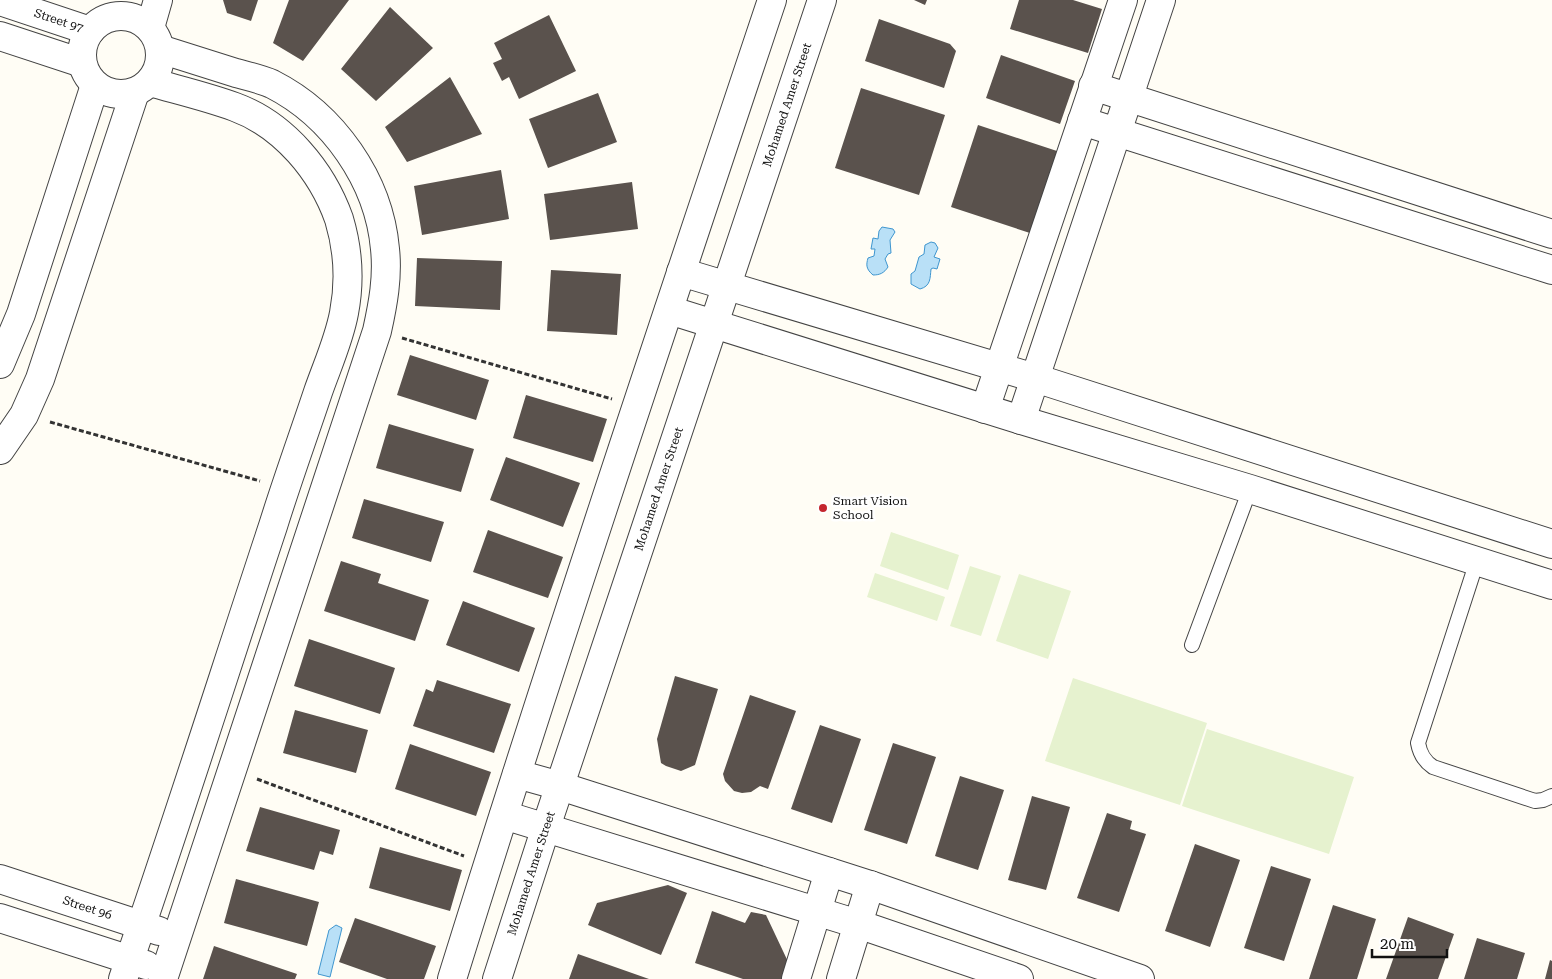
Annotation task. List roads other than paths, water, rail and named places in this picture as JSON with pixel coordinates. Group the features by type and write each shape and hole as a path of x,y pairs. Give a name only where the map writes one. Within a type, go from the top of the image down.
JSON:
{"street":[{"path":"0,450 24,415 40,378 143,87 159,67 155,38 158,0"},
{"path":"452,979 637,406 772,0"},
{"name":"Mohamed Amer Street","path":"497,979 822,0"},
{"path":"985,409 1123,0"},
{"path":"1021,420 1161,0"},
{"name":"Street 97","path":"0,1 90,31"},
{"path":"0,364 10,310 88,74 81,52 84,41 90,31 115,9 126,16 139,20 155,38 271,84 306,106 336,135 360,169 377,207 385,248 385,290 377,331 164,975 126,969 0,918"},
{"path":"0,36 88,74 104,91 114,94 143,87 237,108 264,122 289,142 310,164 327,191 339,220 346,258 348,282 344,312 336,343 285,488 126,969"},
{"path":"1093,86 1552,234"},
{"path":"1082,121 1552,270"},
{"path":"681,272 1035,378 1552,544"},
{"path":"10,310 57,327"},
{"path":"669,310 985,409 1250,489 1552,585"},
{"path":"518,774 870,885 1140,979"},
{"path":"504,815 858,924 1019,979"},
{"path":"796,979 829,872"},
{"name":"Street 96","path":"0,879 177,936"},
{"path":"841,979 870,885"}],"lane":[{"path":"1192,645 1250,489"},
{"path":"1477,561 1418,743 1419,750 1427,763 1433,767 1535,801 1552,796"}],"water":[{"path":"882,227 893,229 895,232 890,240 891,253 885,259 888,267 882,273 873,275 868,269 867,260 874,256 875,249 871,249 873,238 878,239 879,231"},
{"path":"931,242 935,243 938,248 934,257 940,259 937,269 931,269 928,284 920,289 911,284 911,274 915,271 919,257 924,254 925,245"},
{"path":"336,925 342,928 330,977 318,974 329,930"}],"place":[{"name":"Smart Vision School","path":"823,508"}]}
